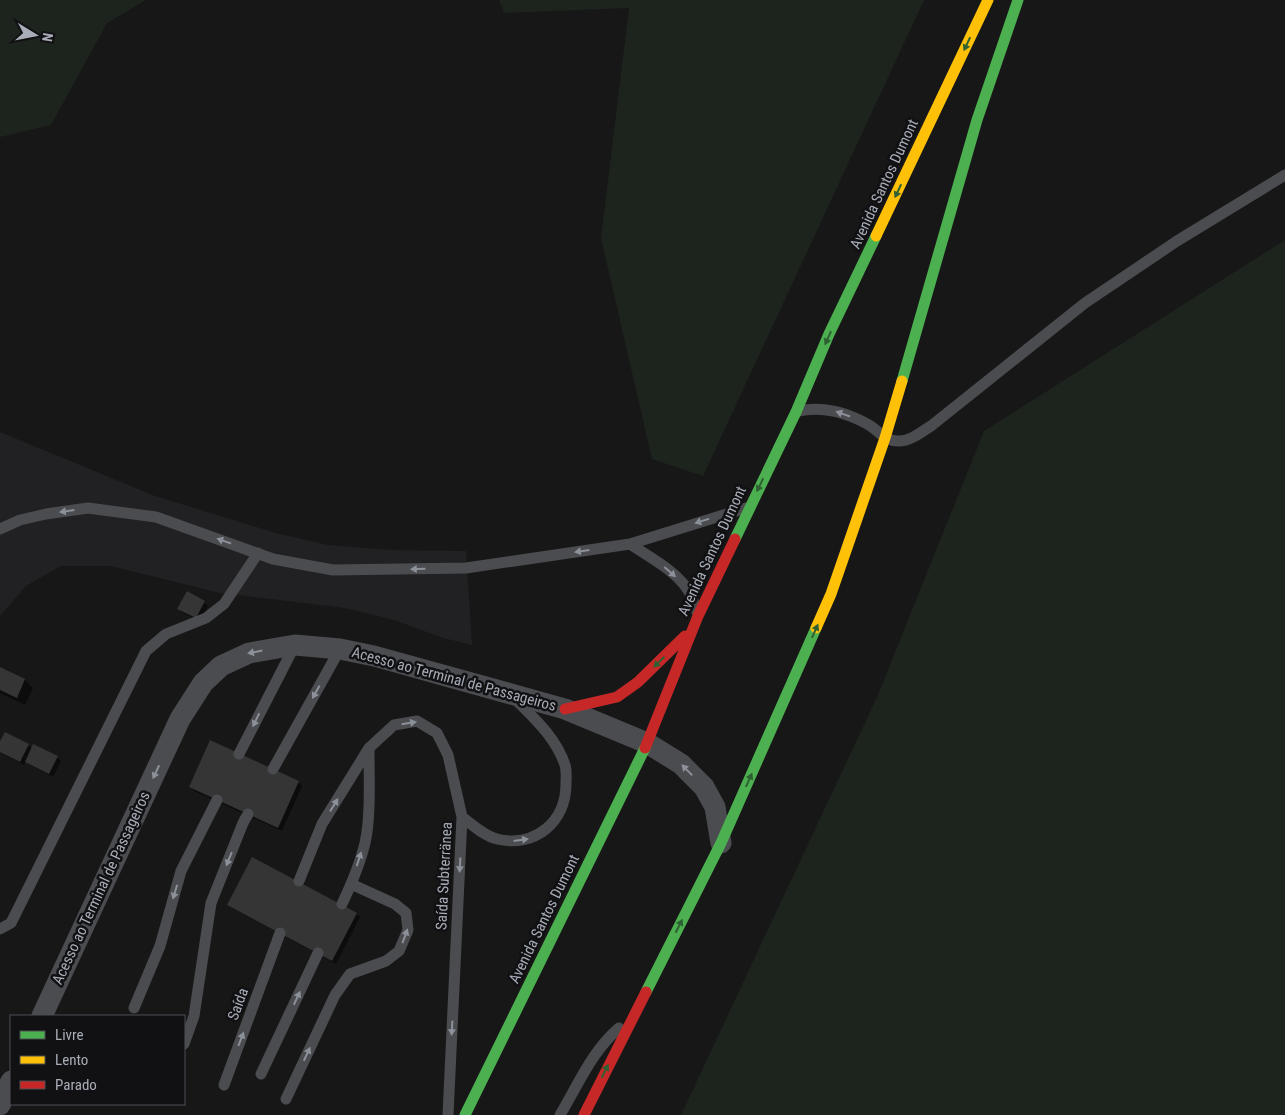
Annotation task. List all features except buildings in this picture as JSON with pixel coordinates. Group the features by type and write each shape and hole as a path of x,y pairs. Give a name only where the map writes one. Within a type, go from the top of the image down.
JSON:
{"main road":[{"name":"Avenida Santos Dumont","path":"465,1115 647,743 698,616 796,412 829,334 988,0"},
{"path":"584,1115 721,843 831,594 885,438 977,120 1018,0"},
{"path":"565,709 617,697 638,682 693,628"}],"street":[{"name":"Acesso ao Terminal de Passageiros","path":"42,1015 180,719 203,683 221,666 249,653 295,646 340,649 382,658 565,709 647,743 682,764 704,787 715,807 721,843"},
{"path":"0,1105 10,1083"}],"lane":[{"path":"796,412 812,408 843,413 870,426 885,438 896,442 906,440 931,426 1085,303 1177,241 1285,175"},
{"path":"0,529 20,520 88,508 156,517 274,559 333,570 457,568 630,544 749,507"},
{"path":"630,544 658,562 679,580 688,590 698,616"},
{"path":"0,929 11,923 146,651 166,634 206,618 224,604 258,553"},
{"path":"240,754 295,646"},
{"path":"273,768 340,649"},
{"path":"462,817 480,831 496,839 522,842 536,836 554,822 560,810 566,792 566,768 560,751 551,737 511,695"},
{"name":"Saída Subterränea","path":"369,748 394,725 417,721 436,733 448,755 462,817 448,1115"},
{"path":"299,881 322,824 369,748"},
{"path":"342,904 352,884 365,842 369,748"},
{"path":"134,1008 160,946 181,871 217,800"},
{"path":"185,1041 194,1016 211,903 248,814"},
{"path":"286,1099 335,994 350,974 386,961 399,951 408,930 406,913 395,904 352,884"},
{"name":"Saída","path":"224,1085 280,933"},
{"path":"261,1074 318,953"},
{"path":"560,1115 593,1057 606,1039 632,1018"}],"shaded area":[{"path":"0,0 146,0 107,23 51,125 0,137"},
{"path":"499,0 924,0 703,476 652,459 601,238 629,8 504,13"},
{"path":"1285,240 1285,1115 681,1115 878,695 984,431"},
{"path":"0,432 155,496 276,533 328,545 393,550 466,551 472,645 443,638 394,620 345,608 220,593 111,566 61,566 26,586 0,616"}],"traffic: fast":[{"path":"902,381 977,120 1018,0"},
{"path":"735,539 796,412 829,334 876,236"},
{"path":"646,992 721,843 816,628"},
{"path":"465,1115 645,748"}],"traffic: slow":[{"path":"876,236 988,0"},
{"path":"816,628 831,594 885,438 902,381"}],"traffic: jam":[{"path":"645,748 698,616 735,539"},
{"path":"565,709 617,697 638,682 685,636"},
{"path":"584,1115 646,992"}]}
